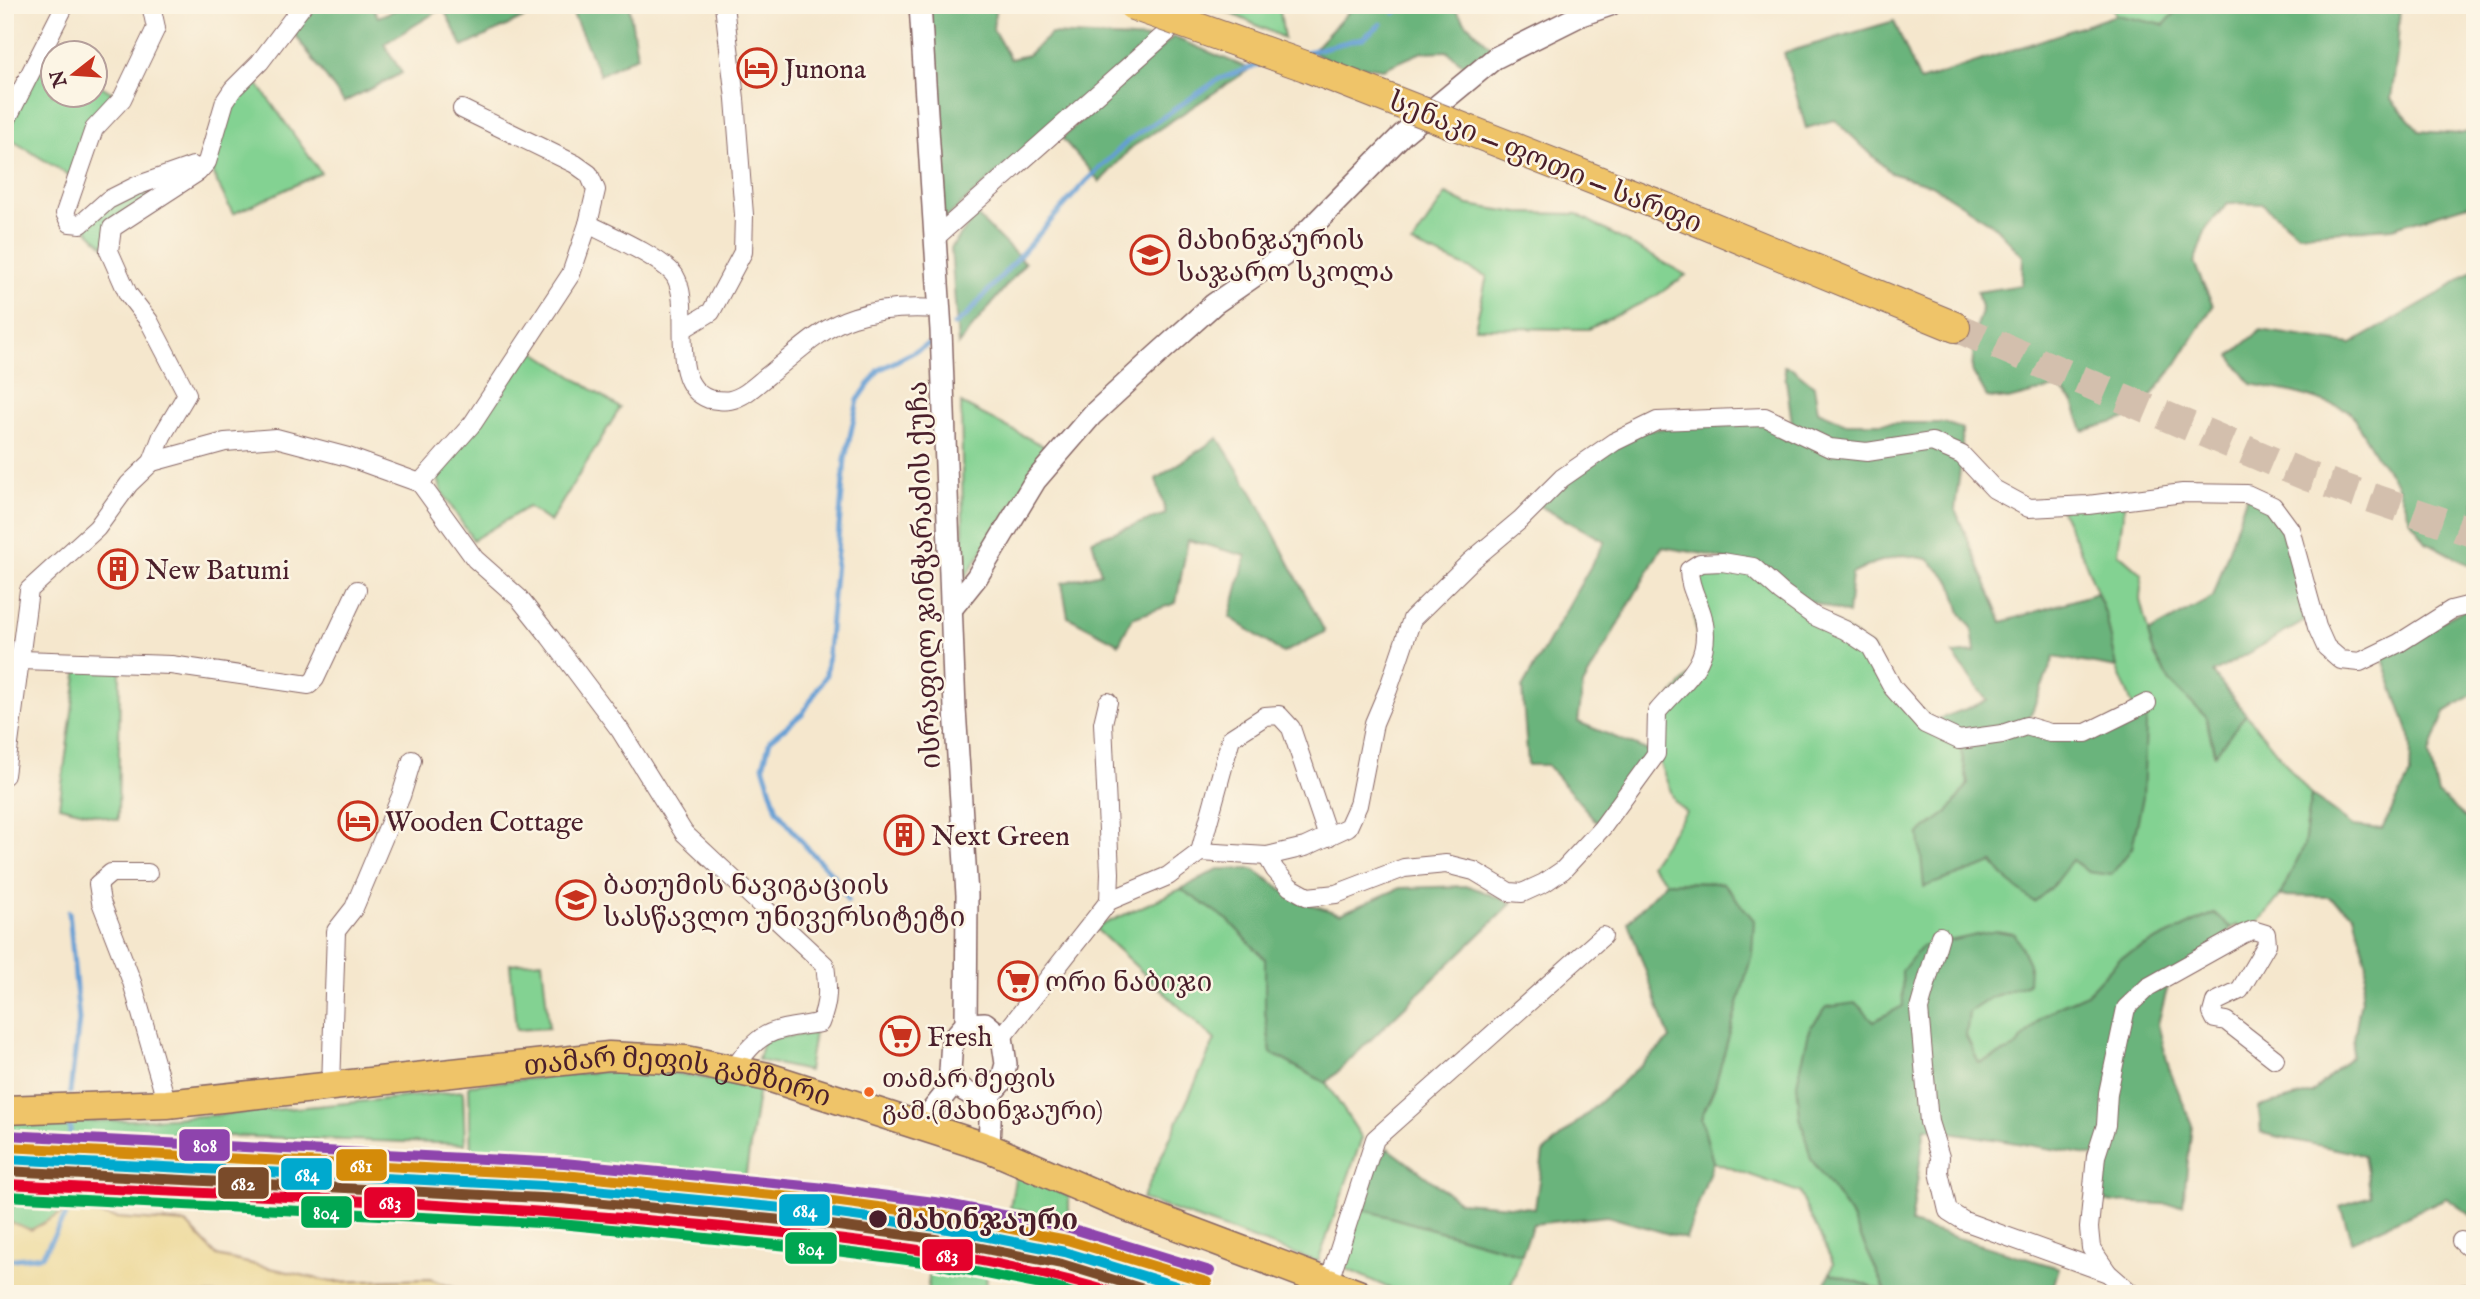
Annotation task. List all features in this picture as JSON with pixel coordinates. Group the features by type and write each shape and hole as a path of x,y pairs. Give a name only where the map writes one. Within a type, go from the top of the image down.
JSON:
{"highway":[{"name":"სენაკი — ფოთი — სარფი","path":"1133,5 1305,66 1654,203 1955,327"}],"main road":[{"name":"თამარ მეფის გამზირი","path":"5,1110 167,1104 609,1056 686,1060 768,1077 921,1124 989,1148 1114,1202 1358,1294"}],"street":[{"path":"5,123 65,5"},
{"path":"151,5 156,28 122,99 94,130 65,213 71,223 81,224 117,195 207,162"},
{"path":"5,775 29,590 97,528 129,484 152,462 162,436 187,394 149,321 128,294 109,251 112,228 198,172 207,162 225,102 233,89 260,62 303,5"},
{"path":"683,329 711,312 744,252 744,215 736,112 724,5"},
{"name":"ისრაფილ ჯინჭარაძის ქუჩა","path":"920,5 939,309 955,709 967,895 966,1024 951,1041 950,1071 954,1083"},
{"path":"935,238 1198,5"},
{"path":"953,607 983,568 1035,481 1092,415 1157,355 1214,304 1283,256 1403,134 1495,58 1581,15 1610,5"},
{"path":"420,483 473,422 571,274 596,190 589,174 575,164 462,109"},
{"path":"588,224 662,264 674,274 681,290 682,352 686,371 696,389 708,398 729,401 747,392 820,335 852,317 914,307 939,309"},
{"path":"1200,852 1268,856 1305,847 1348,827 1358,805 1374,723 1412,618 1562,478 1614,442 1657,421 1765,417 1830,448 1867,452 1932,442 1962,455 1994,489 2029,508 2088,505 2183,493 2247,494 2273,506 2290,529 2317,627 2326,647 2341,660 2360,662 2399,643 2451,610 2475,604"},
{"path":"152,462 225,442 276,438 348,457 420,483 475,559 519,598 550,637 620,730 684,833 825,965 829,989 827,1005 820,1023 765,1033 743,1054 734,1069"},
{"path":"1268,856 1275,870 1290,887 1308,897 1336,894 1404,868 1446,864 1474,871 1509,892 1522,893 1544,883 1563,870 1602,828 1656,754 1657,712 1700,665 1705,639 1702,617 1689,584 1689,570 1700,563 1722,562 1753,567 1814,616 1871,647 1893,688 1925,724 1959,740 2002,734 2026,726 2050,733 2087,733 2147,703"},
{"path":"21,660 171,665 309,685 357,590"},
{"path":"1108,702 1103,723 1109,901"},
{"path":"1002,1037 1109,901 1168,876 1200,852 1231,738 1265,716 1279,715 1291,728 1328,837"},
{"path":"331,1087 335,931 354,908 401,796 412,760"},
{"path":"148,873 111,873 98,884 101,902 132,982 167,1104"},
{"path":"2132,1294 2108,1273 2091,1248 2089,1228 2095,1156 2106,1125 2108,1093 2126,1008 2148,987 2243,934 2253,930 2266,934 2267,943 2240,990 2215,1002 2212,1013 2215,1019 2226,1021 2275,1059"},
{"path":"1329,1281 1375,1139 1603,936"},
{"path":"1940,936 1919,1009 1930,1122 1940,1157 1939,1172 1948,1211 1964,1221 2108,1273"},
{"path":"921,1124 954,1083 971,1096 981,1097 991,1094 1001,1082 1006,1064 1002,1037 985,1023 966,1024"},
{"path":"989,1148 991,1094"},
{"path":"2460,1294 2475,1293"}],"green space":[{"path":"319,5 372,5 378,17 407,5 550,5 463,47 443,8 384,44 402,73 344,102 288,25"},
{"path":"569,5 629,5 637,56 600,75"},
{"path":"930,5 996,5 993,29 1010,59 1028,55 1051,34 1152,39 940,223"},
{"path":"1213,5 1279,5 1284,38"},
{"path":"1355,5 1452,5 1464,21 1493,49 1465,66 1447,51 1422,52 1383,69 1332,62 1311,52"},
{"path":"2112,5 2182,5 2164,25 2116,15"},
{"path":"2182,5 2400,5 2391,99 2419,131 2460,134 2475,130 2475,203 2392,228 2298,234 2263,204 2227,203 2206,229 2194,263 2213,306 2176,365 2135,416 2083,431 2073,402 2058,387 2008,400 1987,397 1972,371 1975,331 1982,312 1977,292 2022,285 2023,256 1992,224 1931,185 1891,173 1835,120 1806,128 1784,53 1894,21 1920,81 2116,15 2164,25"},
{"path":"1173,37 1250,69 1132,147 1100,182 1062,138"},
{"path":"38,59 38,108 108,108 108,90 122,99 94,129 75,179 5,136 5,123"},
{"path":"250,73 321,173 233,214 207,162 209,150"},
{"path":"207,162 124,219 109,251 81,224 108,200"},
{"path":"1446,194 1468,205 1519,213 1577,214 1686,275 1656,296 1589,329 1475,328 1487,276 1412,244"},
{"path":"976,215 1025,263 958,345 951,248"},
{"path":"2475,269 2475,568 2426,542 2410,519 2396,482 2377,457 2349,410 2296,393 2252,384 2230,356 2261,330 2351,344 2438,294"},
{"path":"531,349 620,408 550,522 528,507 473,540 442,492 437,475"},
{"path":"1784,366 1792,368 1814,386 1818,411 1846,423 1945,423 1962,429 1962,455 1955,509 2002,622 2097,593 2106,615 2117,668 2054,657 2026,726 2086,733 2147,703 2143,797 2132,848 2111,875 2088,872 2072,860 2051,888 2034,902 2009,882 1993,863 1924,887 1919,834 1948,812 1968,784 1959,740 1925,724 1987,701 1953,654 1975,652 1972,628 1961,613 1952,583 1928,559 1903,555 1875,563 1852,574 1848,614 1781,592 1753,567 1704,554 1662,547 1583,685 1578,722 1656,754 1602,828 1547,765 1528,765 1522,688 1605,541 1536,504 1632,432 1765,417 1793,430"},
{"path":"961,403 1049,449 964,579"},
{"path":"1218,438 1255,497 1325,632 1283,653 1230,617 1246,556 1188,540 1176,603 1132,618 1119,644 1068,617 1062,583 1101,573 1092,540 1166,514 1156,479"},
{"path":"2247,494 2273,506 2314,616 2213,673 2246,714 2215,754 2206,717 2170,682 2154,654 2148,633 2213,597"},
{"path":"2125,500 2118,553 2142,574 2140,600 2154,654 2170,682 2206,717 2214,753 2246,714 2311,795 2304,846 2280,896 2253,930 2243,934 2237,925 2231,928 2214,913 2120,958 2087,994 2059,1006 2041,1018 2014,1049 1978,1063 1966,1036 1969,1012 1992,997 2028,984 1902,971 1904,1006 1874,1021 1811,1159 1850,1214 1886,1291 1830,1273 1833,1263 1799,1192 1713,1162 1701,1118 1715,1086 1723,883 1666,882 1650,865 1686,812 1675,802 1656,754 1657,712 1700,664 1689,570 1753,567 1871,647 1893,688 1959,740 1968,784 1948,812 1919,834 1994,863 2009,882 2051,888 2072,859 2088,872 2134,709 2117,668 2106,615 2083,556 2059,506"},
{"path":"2475,604 2475,693 2445,712 2429,754 2438,794 2466,818 2475,820 2475,1218 2446,1198 2352,1241 2340,1206 2371,1196 2364,1155 2261,1133 2259,1107 2312,1093 2351,1056 2367,965 2354,914 2329,897 2280,896 2304,846 2311,795 2353,826 2382,829 2410,775 2410,737 2381,653"},
{"path":"78,668 120,671 118,820 59,806"},
{"path":"1218,869 1253,869 1297,900 1340,914 1400,888 1469,886 1512,903 1326,1083 1271,1053 1265,1011 1265,959 1228,920 1181,889"},
{"path":"1666,882 1723,883 1754,920 1752,954 1715,1086 1701,1118 1713,1162 1686,1239 1607,1216 1533,1224 1522,1254 1361,1209 1379,1158 1388,1148 1460,1202 1535,1208 1543,1153 1670,1039 1628,922"},
{"path":"1181,889 1228,920 1265,959 1265,1011 1271,1053 1326,1083 1362,1138 1318,1262 1142,1199 1215,1040 1095,928"},
{"path":"2214,913 2231,928 2214,953 2169,982 2158,1024 2169,1068 2192,1125 2183,1205 2091,1201 2095,1156 1925,1128 1911,1224 2059,1268 2051,1294 1896,1294 1886,1291 1850,1214 1811,1159 1800,1117 1797,1083 1810,1028 1827,1007 1856,1003 1874,1021 1903,1006 1902,971 1921,947 1996,931 2015,934 2029,964 2028,984 1992,997 1969,1012 1966,1036 1979,1063 2014,1049 2041,1018 2059,1006 2087,994 2120,958"},
{"path":"542,961 549,1028 516,1030 510,964"},
{"path":"814,1033 808,1071 758,1060 763,1040"},
{"path":"597,1072 669,1072 759,1088 745,1179 471,1157 469,1085"},
{"path":"463,1091 465,1144 167,1134 167,1148 5,1143 5,1121 62,1122 177,1117 292,1109"},
{"path":"5,1166 69,1168 69,1209 31,1230 5,1220"},
{"path":"1016,1174 1069,1196 1069,1221 1010,1208"},
{"path":"1361,1209 1522,1254 1508,1294 1402,1294 1342,1267"},
{"path":"934,1235 988,1245 986,1294 927,1294"},
{"path":"1057,1262 1172,1294 1051,1294"},
{"path":"1830,1273 1870,1286 1868,1294 1822,1294"}],"sand":[{"path":"69,1209 117,1218 186,1223 217,1256 332,1282 430,1279 471,1294 5,1294 5,1220 31,1230"}],"waterway":[{"path":"1395,13 1404,5"},
{"path":"1303,53 1363,38 1381,24"},
{"path":"954,325 966,316 1086,181 1129,140 1219,79 1263,63"},
{"path":"848,901 833,875 806,847 777,810 763,766 770,740 803,713 826,675 845,459 858,400 879,370 929,344"},
{"path":"69,912 79,1020 70,1092"},
{"path":"70,1125 70,1145"},
{"path":"5,1260 42,1256 69,1209 69,1168"}],"tunnel":[{"path":"1955,327 2307,476 2475,533"}],"transit line":[{"name":"808","path":"6,1135 564,1163 826,1188 942,1203 1070,1228 1210,1271"},
{"name":"681","path":"6,1147 564,1175 825,1200 939,1215 1067,1240 1207,1282"},
{"name":"684","path":"5,1159 563,1187 824,1212 937,1227 1065,1252 1202,1294"},
{"name":"682","path":"5,1171 562,1199 823,1224 935,1239 1062,1264 1160,1294"},
{"name":"683","path":"5,1184 441,1205 755,1230 964,1258 1118,1294"},
{"name":"804","path":"5,1196 560,1224 820,1249 931,1263 1076,1294"}],"place":[{"name":"Junona","path":"757,68"},
{"name":"მახინჯაურის საჯარო სკოლა","path":"1150,255"},
{"name":"New Batumi","path":"118,569"},
{"name":"Wooden Cottage","path":"358,821"},
{"name":"Next Green","path":"904,835"},
{"name":"ბათუმის ნავიგაციის სასწავლო უნივერსიტეტი","path":"576,900"},
{"name":"ორი ნაბიჯი","path":"1018,981"},
{"name":"Fresh","path":"900,1036"},
{"name":"თამარ მეფის გამ.(მახინჯაური)","path":"869,1092"},
{"name":"მახინჯაური","path":"878,1219"}]}
